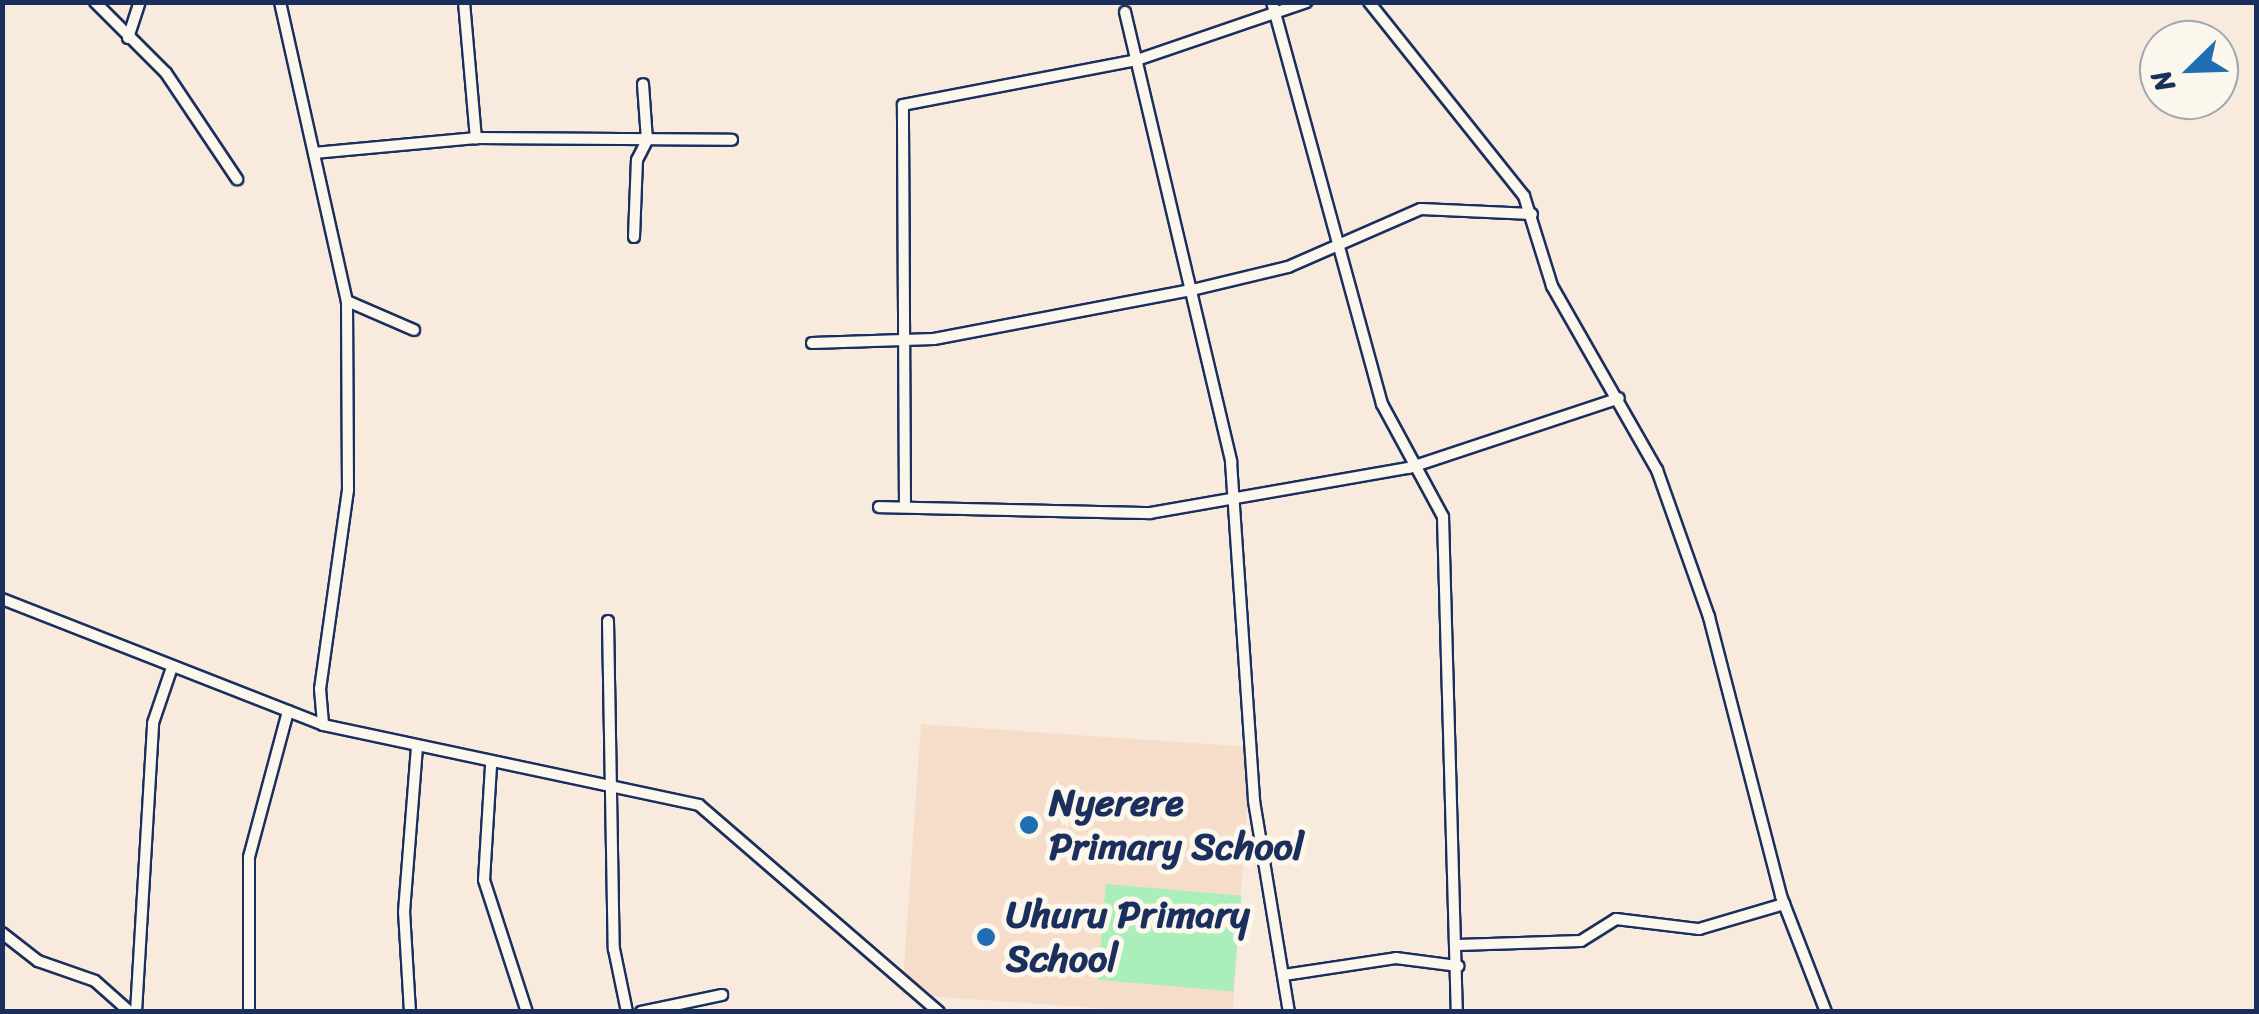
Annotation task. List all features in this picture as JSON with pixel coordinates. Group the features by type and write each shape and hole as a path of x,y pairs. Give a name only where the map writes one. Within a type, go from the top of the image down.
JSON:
{"street":[{"path":"95,2 166,73 236,179"},
{"path":"128,38 140,2"},
{"path":"280,2 347,301 348,490 320,689 323,724"},
{"path":"464,2 476,138"},
{"path":"905,506 903,105 1138,60 1273,8 1306,2"},
{"path":"1370,2 1532,214 1552,286 1657,470 1709,617 1784,904 1826,1012"},
{"path":"1273,8 1336,247 1409,468 1435,493 1442,516 1458,945 1457,1012"},
{"path":"1125,12 1192,290 1235,500 1254,800 1289,1012"},
{"path":"634,236 636,160 647,140 643,84"},
{"path":"314,153 476,138 732,140"},
{"path":"812,342 907,340 1192,290 1336,247 1421,209 1532,214"},
{"path":"347,301 414,330"},
{"path":"880,507 1150,513 1409,468 1619,398"},
{"path":"2,599 171,670 323,724 491,766 615,783 699,806 938,1012"},
{"path":"608,620 615,783 614,949 627,1012"},
{"path":"133,1012 153,723 171,670"},
{"path":"249,1012 248,856 288,711"},
{"path":"410,1012 404,912 416,748"},
{"path":"491,766 484,880 527,1012"},
{"path":"1458,945 1580,941 1616,919 1699,929 1784,904"},
{"path":"2,933 38,961 95,981 133,1012"},
{"path":"1284,975 1359,960 1458,966"},
{"path":"641,1012 722,995"}],"shaded area":[{"path":"921,724 1251,747 1233,1012 1155,1012 902,994"}],"green space":[{"path":"1106,884 1241,896 1233,991 1098,980"}],"place":[{"name":"Nyerere Primary School","path":"1029,825"},
{"name":"Uhuru Primary School","path":"986,937"}]}
